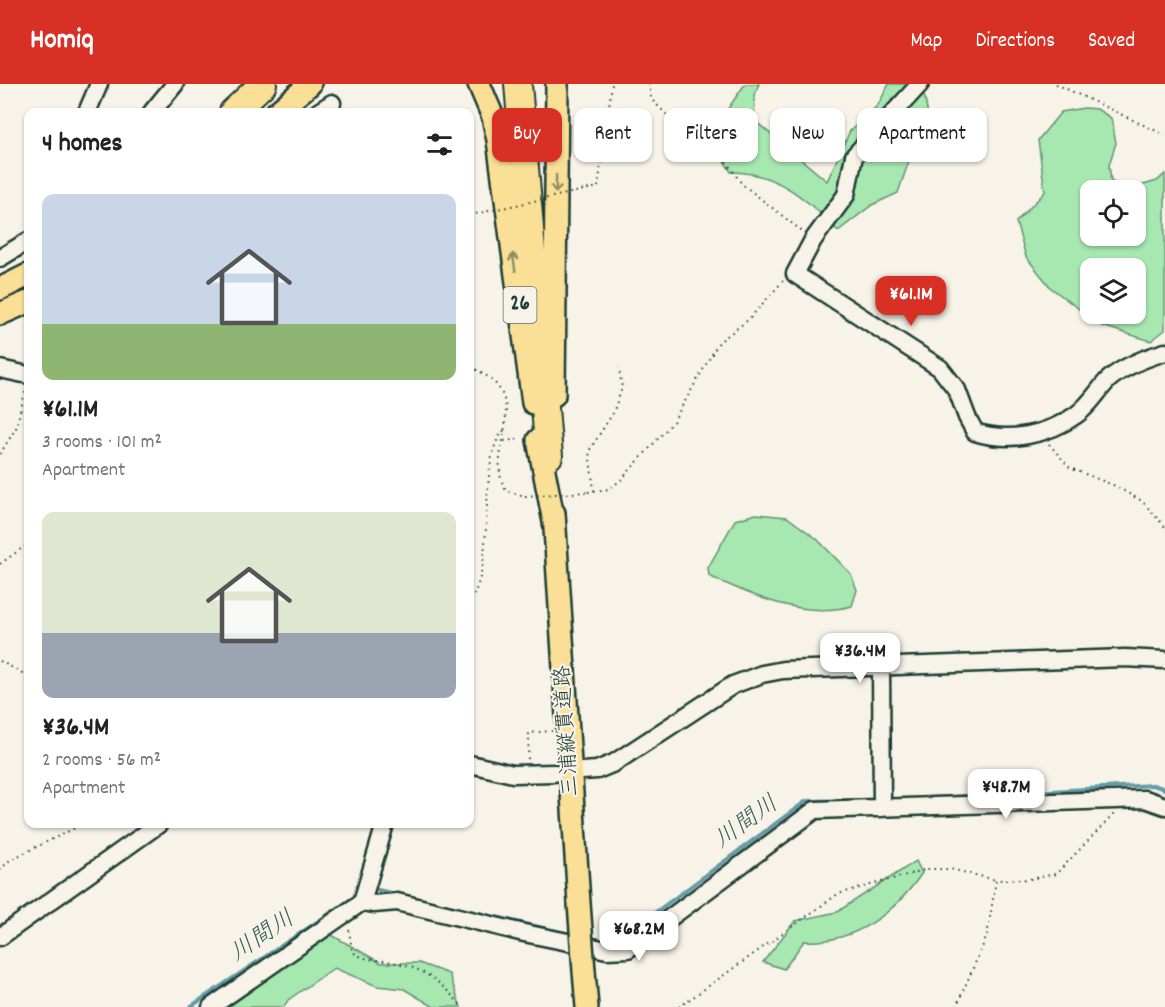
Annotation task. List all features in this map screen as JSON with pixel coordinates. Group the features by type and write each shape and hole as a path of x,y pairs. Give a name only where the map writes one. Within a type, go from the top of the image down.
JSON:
{"highway":[{"path":"237,108 262,84"},
{"path":"259,108 284,84"},
{"name":"26","path":"518,84 536,272"},
{"name":"26","path":"526,84 549,456"}],"main road":[{"path":"229,108 254,84"},
{"path":"282,108 310,84"},
{"name":"26","path":"479,84 493,117 498,140 543,475 555,528"},
{"path":"553,505 557,84"},
{"path":"0,289 24,277"},
{"path":"0,314 24,304"},
{"name":"三浦縦貫道路","path":"549,456 587,1007"}],"street":[{"path":"89,108 99,84"},
{"path":"155,108 175,84"},
{"path":"920,84 854,156 846,195 813,240 795,274 940,368 957,390 975,432 988,436 1044,433 1077,414 1108,381 1124,369 1165,352"},
{"path":"0,258 24,244"},
{"path":"0,369 24,374"},
{"path":"582,771 597,770 614,763 733,685 762,674 783,670 1125,658 1165,660"},
{"path":"881,666 882,802"},
{"path":"474,765 513,774 554,773"},
{"path":"362,902 374,904 397,902 607,950 628,949 815,810 882,802 1145,799 1165,806"},
{"path":"0,937 153,828"},
{"path":"211,1007 362,902 384,828"}],"path":[{"path":"474,214 598,188 612,84"},
{"path":"649,84 651,99 667,115 713,143 742,184 813,240"},
{"path":"1056,84 1165,135"},
{"path":"474,369 480,371 501,391 507,412 500,479 507,491 525,496 609,489 621,480 673,422 719,342 748,320 787,277 795,274"},
{"path":"594,491 589,451 613,413 622,387 619,368"},
{"path":"0,454 16,428 24,399"},
{"path":"474,589 482,567 487,515 485,496 500,433 506,429"},
{"path":"1044,433 1048,442 1070,468 1113,485 1142,501 1165,527"},
{"path":"504,441 530,438"},
{"path":"0,564 24,547"},
{"path":"0,661 24,674"},
{"path":"528,774 529,733 556,731"},
{"path":"679,1007 838,894 887,878 928,869 950,869 996,880 1030,879 1056,874 1128,800"},
{"path":"0,870 10,860 75,828"},
{"path":"956,1007 987,936 996,880"},
{"path":"348,912 349,943 352,951 359,957 397,963 418,970 436,979 462,1007"}],"green space":[{"path":"745,84 759,84 754,95 754,108 728,108"},
{"path":"889,84 922,84 927,108 875,108"},
{"path":"1084,108 1097,109 1111,118 1116,143 1109,165 1111,180 1080,180 1080,246 1146,246 1146,184 1157,181 1165,174 1165,330 1151,341 1099,324 1146,324 1146,258 1080,258 1080,310 1051,288 1026,257 1016,222 1045,192 1038,140 1061,112"},
{"path":"758,124 770,134 770,162 804,162 827,181 836,162 845,162 845,142 850,131 857,124 857,162 909,162 898,193 872,205 838,231 803,199 777,182 748,173 731,172 725,162 758,162"},
{"path":"756,514 787,517 817,539 851,574 857,590 852,606 815,610 797,607 761,598 709,576 708,568 735,520"},
{"path":"916,861 922,873 899,901 872,923 840,937 822,941 804,941 784,969 763,962 795,921 837,912"},
{"path":"328,933 381,963 419,963 449,974 461,1007 434,1007 404,989 377,986 334,968 288,1000 284,1007 226,1007 292,952"}],"waterway":[{"name":"川間川","path":"933,798 1153,785 1165,789"},
{"name":"川間川","path":"614,943 806,801 859,800"},
{"name":"川間川","path":"378,890 574,935"},
{"name":"川間川","path":"190,1007 353,898"}]}
